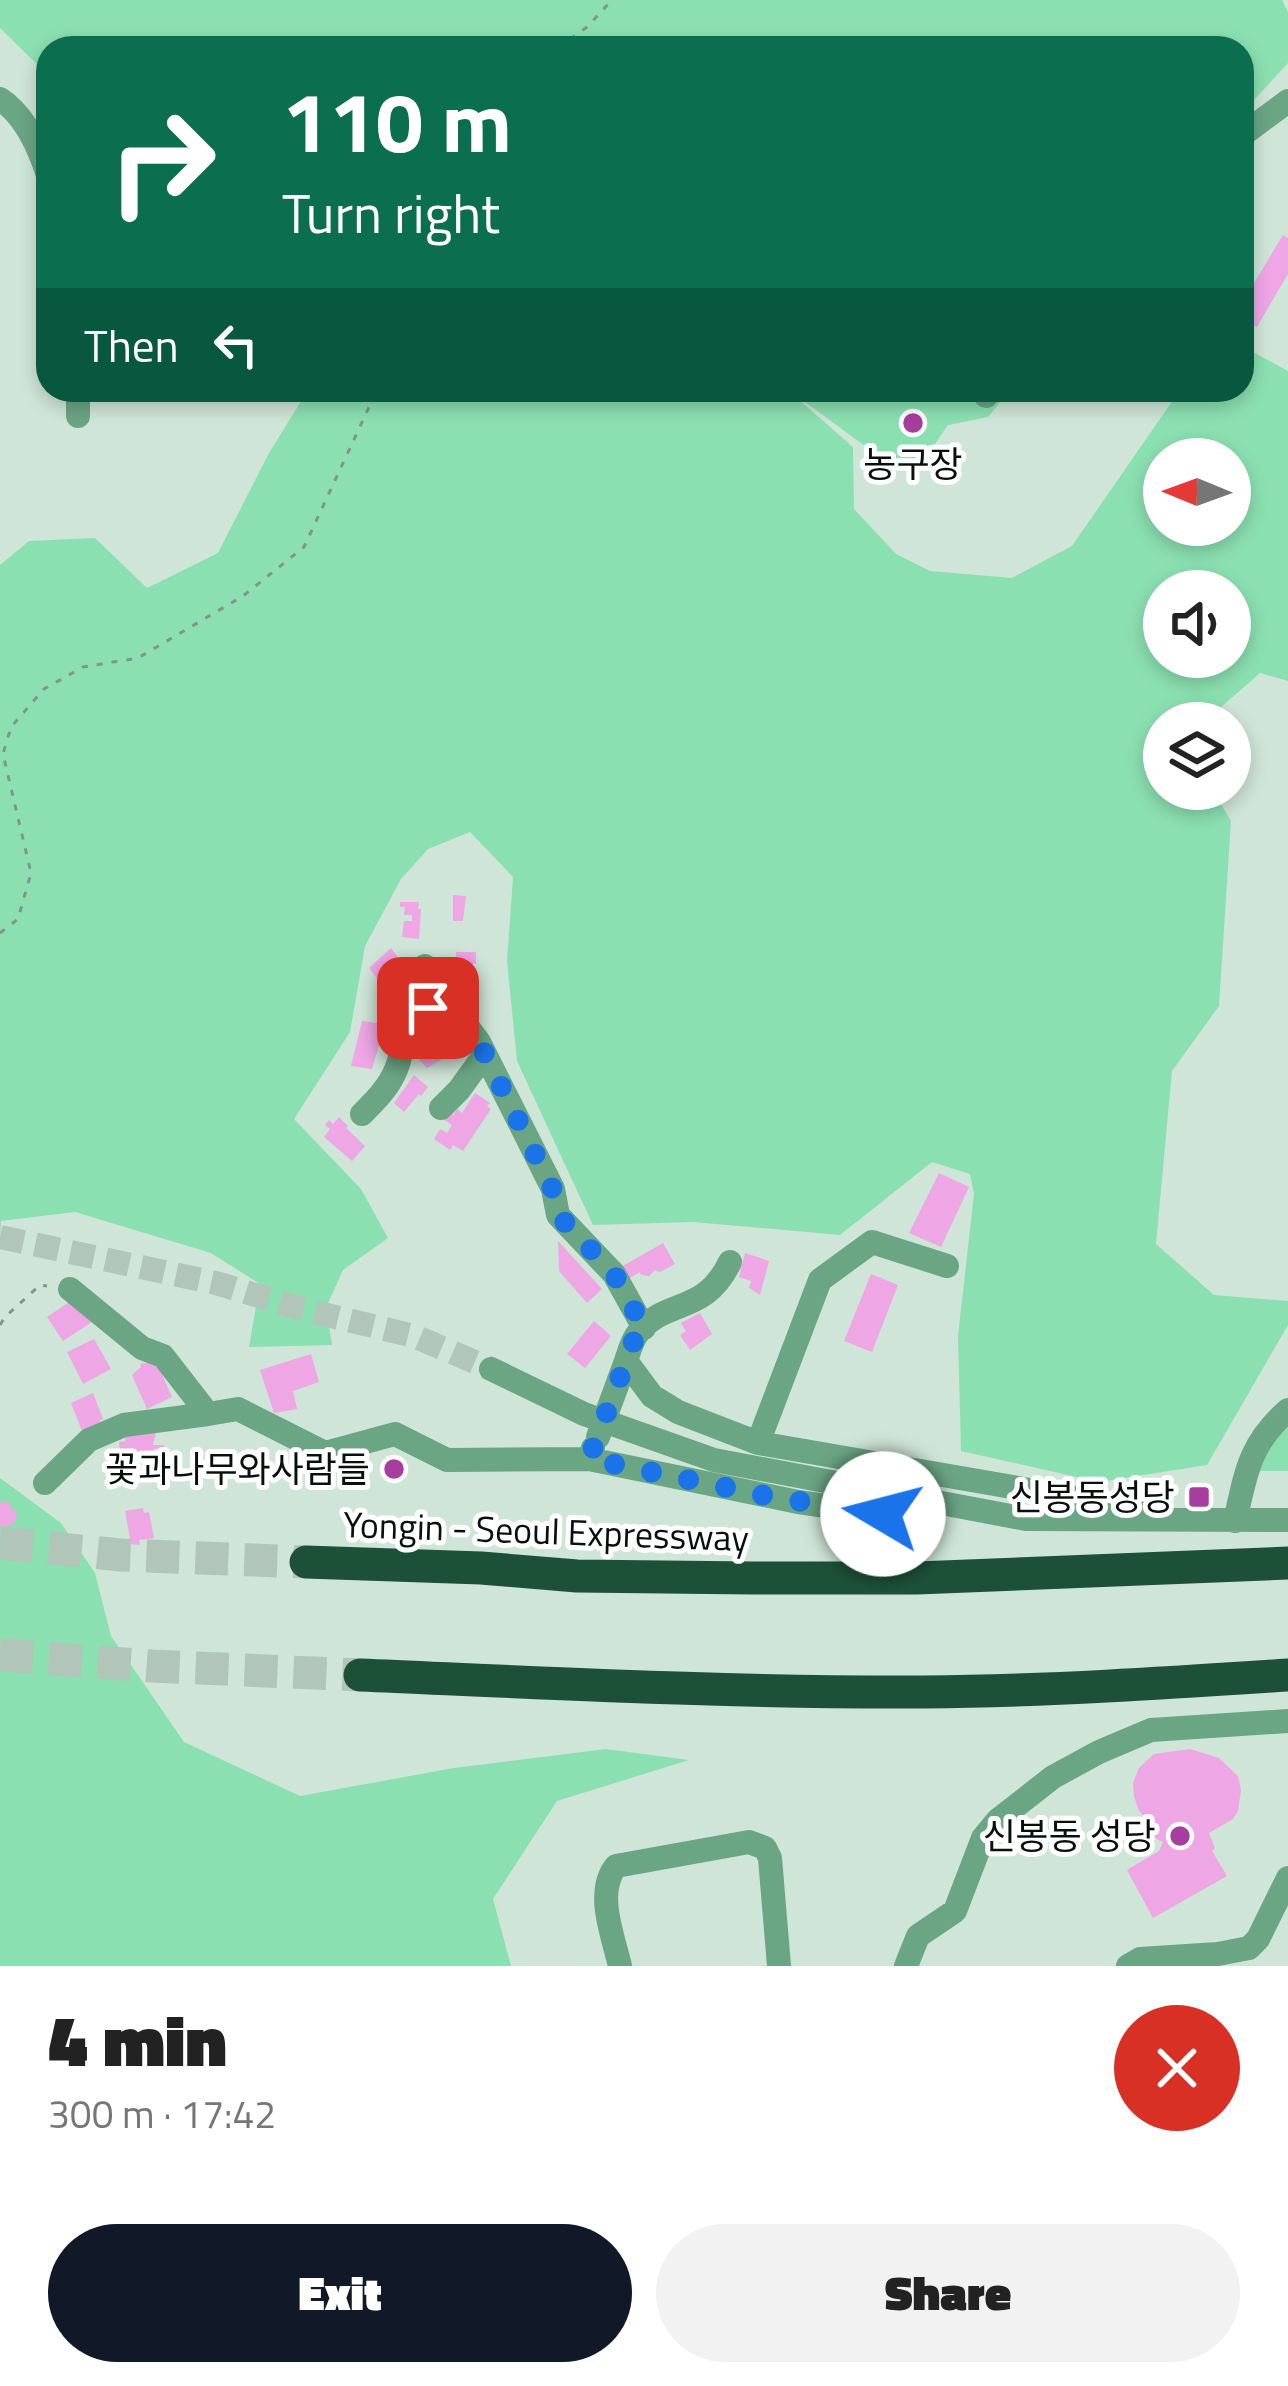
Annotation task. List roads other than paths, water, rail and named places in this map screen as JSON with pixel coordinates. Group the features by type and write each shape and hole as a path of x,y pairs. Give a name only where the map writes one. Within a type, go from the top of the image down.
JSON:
{"highway":[{"name":"Yongin - Seoul Expressway","path":"305,1562 577,1576 752,1578 916,1578 1288,1563"},
{"path":"360,1675 757,1691 928,1692 1288,1675"}],"street":[{"path":"0,99 16,110 36,146"},
{"path":"1254,126 1288,101"},
{"path":"425,966 425,1007"},
{"path":"425,1007 464,1022 553,1190 558,1215 614,1274 644,1328"},
{"path":"362,1114 383,1093 400,1062 400,1035 407,1018 425,1007"},
{"path":"441,1108 485,1054"},
{"path":"758,1443 820,1280 872,1243 947,1266"},
{"path":"593,1448 636,1335 656,1318 707,1295 721,1282 730,1262"},
{"path":"70,1289 142,1348 163,1356 208,1414"},
{"path":"491,1369 584,1414 714,1460 954,1506 1026,1519 1288,1520"},
{"path":"622,1370 678,1412 758,1443 1207,1521"},
{"path":"45,1484 89,1440 124,1425 238,1409 326,1453 395,1434 447,1460 593,1448 772,1497 883,1514 954,1506"},
{"path":"1235,1521 1247,1465 1267,1428 1288,1410"},
{"path":"906,1966 919,1936 955,1911 983,1838 998,1820 1053,1777 1151,1730 1288,1721"},
{"path":"620,1966 606,1883 616,1866 749,1842 765,1848 770,1858 782,1966 805,1966"},
{"path":"1128,1966 1140,1960 1249,1948 1258,1940 1288,1877"}],"tunnel":[{"path":"0,1237 216,1283 414,1336 491,1369"},
{"path":"0,1543 121,1555 306,1562"},
{"path":"0,1655 360,1675"}],"place":[{"name":"농구장","path":"913,423"},
{"name":"꽃과나무와사람들","path":"394,1469"},
{"name":"신봉동성당","path":"1199,1497"},
{"name":"신봉동 성당","path":"1180,1836"}]}
